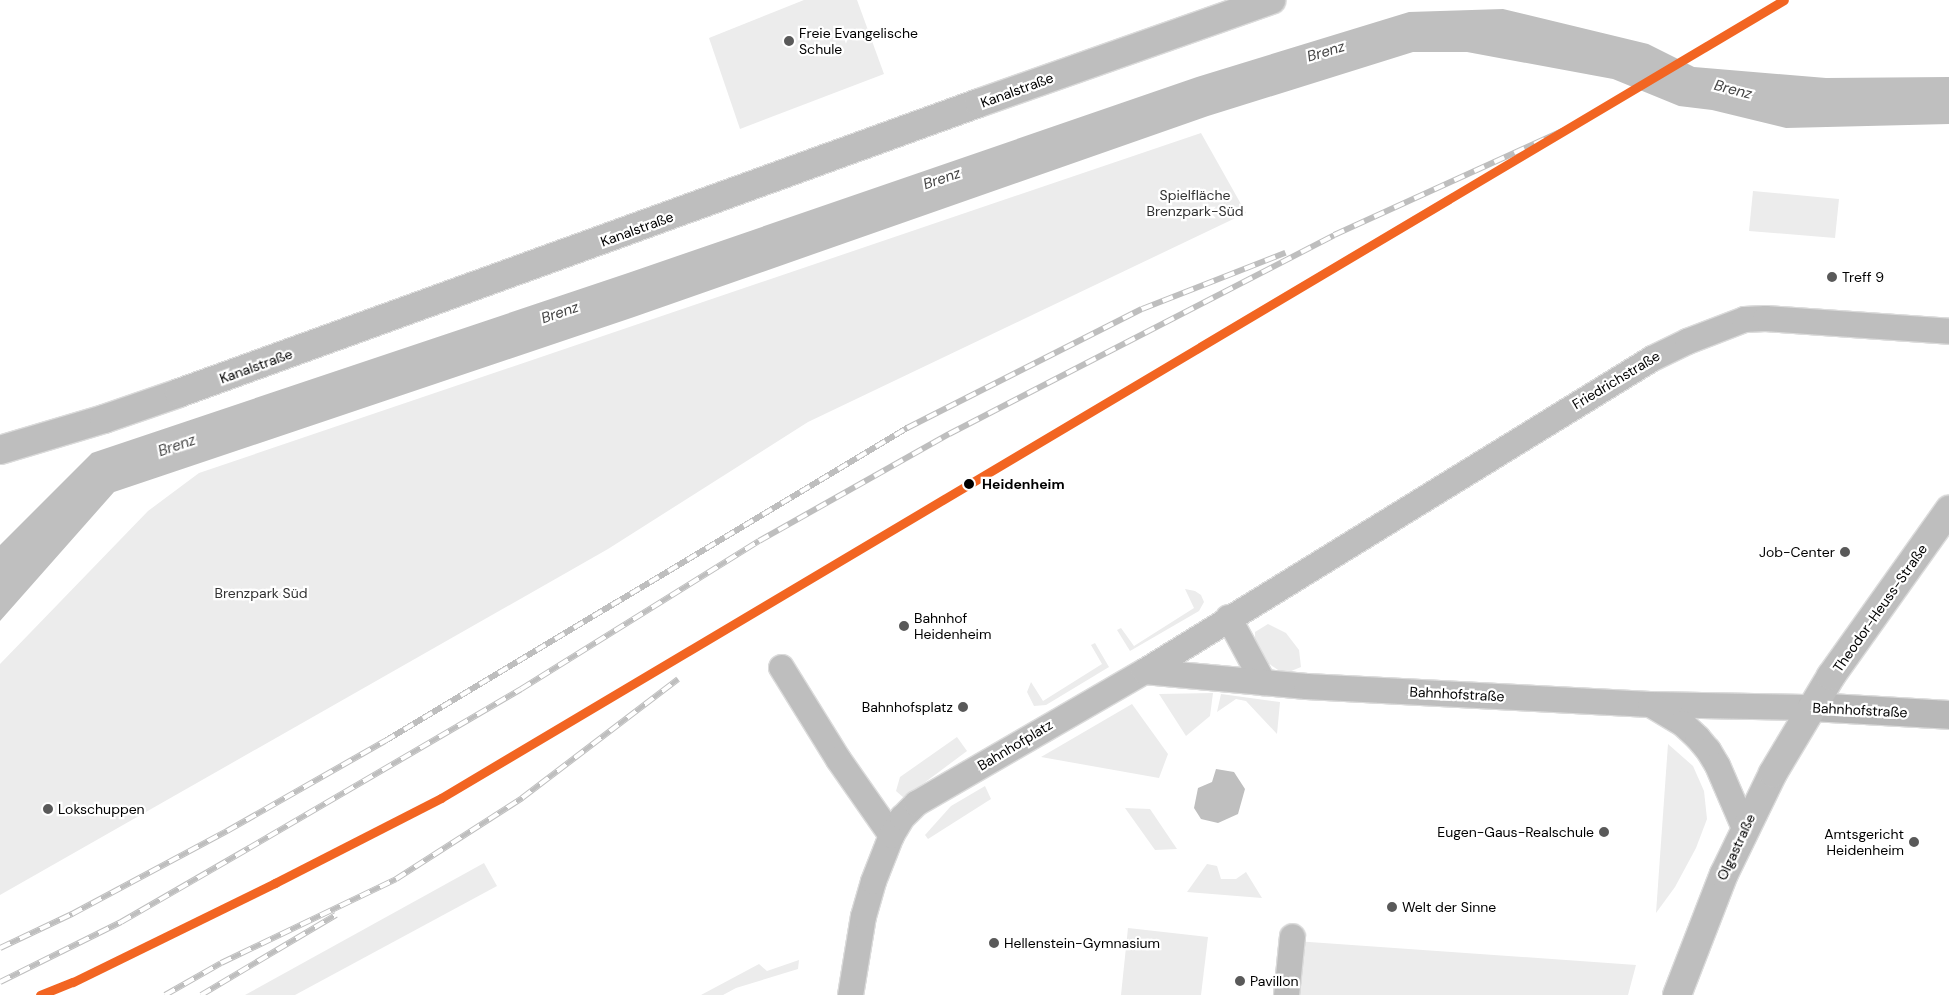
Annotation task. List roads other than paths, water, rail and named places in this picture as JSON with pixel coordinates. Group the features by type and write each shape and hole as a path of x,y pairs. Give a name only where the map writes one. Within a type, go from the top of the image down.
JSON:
{"main road":[{"name":"Kanalstraße","path":"0,450 104,419 179,393 979,103 1271,0"},
{"name":"Theodor-Heuss-Straße","path":"1812,707 1831,676 1949,510"},
{"name":"Bahnhofstraße","path":"1812,707 1949,715"},
{"name":"Olgastraße","path":"1677,995 1708,910 1745,830 1773,773 1812,707"}],"street":[{"name":"Friedrichstraße","path":"1320,563 1652,358 1687,341 1744,319 1765,318 1949,331"},
{"name":"Bahnhofplatz","path":"850,995 863,916 873,881 892,834 902,818 916,803 1144,671 1320,563"},
{"path":"1228,618 1263,682"},
{"path":"781,667 838,759 892,834"},
{"name":"Bahnhofstraße","path":"1144,671 1306,686 1650,704 1812,707"},
{"name":"Bahnhofstraße","path":"1650,704 1682,724 1697,736 1708,750 1717,765 1745,830"},
{"path":"1286,995 1292,936"}],"water":[{"name":"Brenz","path":"1503,9 1648,44 1694,67 1826,78 1949,77 1949,124 1786,128 1712,110 1679,106 1613,79 1467,52 1413,52 1208,116 634,317 114,492 0,621 0,545 92,453 628,273 1197,77 1409,12"},
{"path":"1216,769 1234,772 1245,789 1238,814 1218,823 1201,819 1194,808 1198,788 1212,782"}],"railway":[{"path":"0,982 121,922 521,689 759,541 949,434 1334,235 1569,128"},
{"path":"0,948 72,914 227,831 385,741 907,428 1142,309 1285,253"},
{"path":"165,995 221,963 396,879 522,798 678,679"},
{"path":"201,995 336,915"}],"place":[{"name":"Freie Evangelische Schule","path":"789,41"},
{"name":"Treff 9","path":"1832,277"},
{"name":"Heidenheim","path":"969,484"},
{"name":"Job-Center","path":"1845,552"},
{"name":"Bahnhof Heidenheim","path":"904,626"},
{"name":"Bahnhofsplatz","path":"963,707"},
{"name":"Lokschuppen","path":"48,809"},
{"name":"Eugen-Gaus-Realschule","path":"1604,832"},
{"name":"Amtsgericht Heidenheim","path":"1914,842"},
{"name":"Welt der Sinne","path":"1392,907"},
{"name":"Hellenstein-Gymnasium","path":"994,943"},
{"name":"Pavillon","path":"1240,981"}],"park label":[{"name":"Spielfläche Brenzpark-Süd","path":"1195,204"},
{"name":"Brenzpark Süd","path":"261,593"}]}
